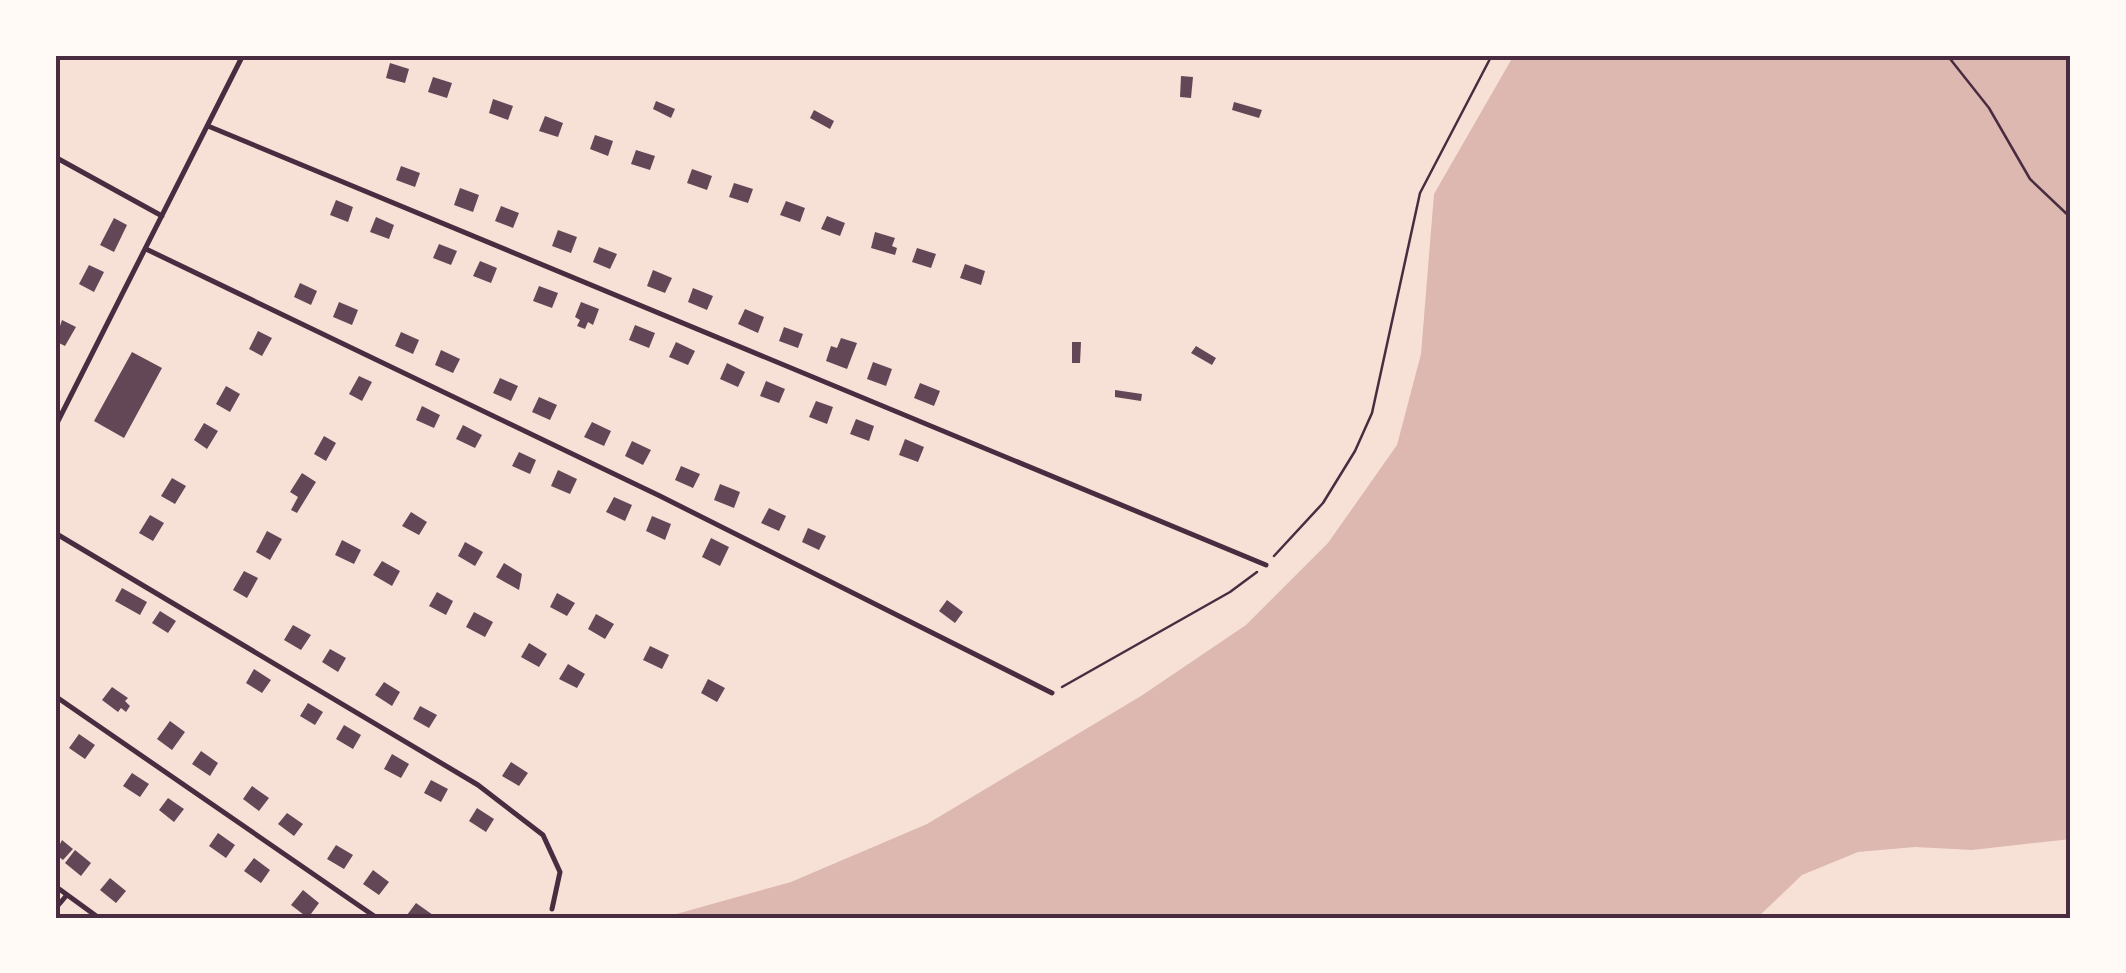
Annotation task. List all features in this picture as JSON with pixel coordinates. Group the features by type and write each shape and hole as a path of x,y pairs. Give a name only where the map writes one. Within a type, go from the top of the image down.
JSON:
{"lane":[{"path":"55,427 243,55"},
{"path":"208,126 1266,565"},
{"path":"55,157 163,216"},
{"path":"146,249 660,496 1052,693"},
{"path":"55,533 478,785 543,835 560,872 552,908"},
{"path":"55,696 376,918"},
{"path":"55,886 98,918"},
{"path":"55,908 67,894"}],"path":[{"path":"1052,693 1230,592 1266,565 1323,503 1367,425 1420,193 1492,55"},
{"path":"1947,55 1989,108 2030,179 2071,218"}],"shaded area":[{"path":"1514,55 2071,55 2071,839 1972,850 1915,847 1858,852 1802,875 1757,918 662,918 791,882 927,824 1141,696 1246,625 1328,543 1397,445 1421,354 1434,194"}],"building":[{"path":"390,63 409,69 405,83 386,78"},
{"path":"1181,76 1193,77 1191,98 1180,97"},
{"path":"433,77 452,83 447,98 428,92"},
{"path":"493,99 513,106 508,120 489,113"},
{"path":"656,101 675,109 671,118 653,109"},
{"path":"1234,102 1262,110 1259,118 1232,110"},
{"path":"814,110 834,121 830,129 810,118"},
{"path":"545,116 563,123 558,137 539,131"},
{"path":"595,135 613,141 608,156 590,149"},
{"path":"636,150 655,156 650,170 631,164"},
{"path":"401,166 420,173 415,187 396,180"},
{"path":"692,169 712,176 707,190 687,183"},
{"path":"734,183 753,189 748,203 729,197"},
{"path":"460,188 479,195 473,212 454,205"},
{"path":"336,200 353,207 348,222 330,215"},
{"path":"786,201 805,208 800,222 780,215"},
{"path":"501,206 519,213 513,228 495,221"},
{"path":"827,216 845,223 840,236 821,229"},
{"path":"376,217 394,225 389,239 370,232"},
{"path":"114,218 127,225 114,252 100,245"},
{"path":"558,230 577,237 571,253 552,246"},
{"path":"875,232 895,238 895,255 871,248"},
{"path":"439,244 457,251 451,265 433,258"},
{"path":"599,247 617,254 610,269 593,262"},
{"path":"917,248 936,254 931,268 912,262"},
{"path":"480,261 497,268 491,283 473,276"},
{"path":"965,264 985,271 981,285 960,278"},
{"path":"89,265 104,272 94,292 79,284"},
{"path":"653,270 672,278 665,293 647,286"},
{"path":"300,283 317,291 311,305 294,297"},
{"path":"539,286 558,293 552,308 533,301"},
{"path":"693,288 713,296 707,310 688,302"},
{"path":"339,302 358,310 352,325 333,317"},
{"path":"581,302 599,309 593,325 588,322 585,329 577,326 580,320 575,317"},
{"path":"745,309 764,317 758,333 738,324"},
{"path":"62,320 76,327 65,346 55,341"},
{"path":"635,325 655,333 649,348 629,340"},
{"path":"784,327 803,334 798,348 779,341"},
{"path":"258,331 272,338 262,356 249,349"},
{"path":"401,332 419,340 413,354 395,346"},
{"path":"841,338 857,343 847,369 826,361 831,346 837,348"},
{"path":"676,342 695,351 688,365 669,357"},
{"path":"1072,342 1081,342 1080,363 1072,363"},
{"path":"1196,346 1216,358 1212,365 1191,353"},
{"path":"441,350 460,359 453,373 435,365"},
{"path":"132,352 162,368 124,438 94,421"},
{"path":"873,362 892,369 886,386 867,379"},
{"path":"727,363 745,372 738,387 720,379"},
{"path":"359,376 372,382 362,401 349,394"},
{"path":"500,378 518,386 511,401 493,393"},
{"path":"766,381 785,389 779,403 760,396"},
{"path":"920,383 940,391 934,406 914,398"},
{"path":"226,386 240,394 230,412 216,404"},
{"path":"1115,390 1142,394 1141,401 1115,397"},
{"path":"539,397 557,405 550,420 532,412"},
{"path":"816,401 833,407 827,424 809,417"},
{"path":"422,406 440,415 434,428 416,420"},
{"path":"856,419 874,426 869,441 850,434"},
{"path":"592,422 611,431 604,446 584,437"},
{"path":"204,423 218,431 207,449 194,440"},
{"path":"463,425 482,435 475,448 456,439"},
{"path":"324,436 336,443 326,461 314,454"},
{"path":"905,439 924,447 918,462 899,455"},
{"path":"632,441 651,450 643,465 625,456"},
{"path":"519,452 536,460 530,474 512,466"},
{"path":"681,466 700,474 693,488 675,480"},
{"path":"558,470 577,479 570,494 551,486"},
{"path":"302,473 316,482 297,513 291,510 298,497 290,492"},
{"path":"172,478 186,486 175,504 161,496"},
{"path":"720,484 740,492 734,508 714,500"},
{"path":"614,497 632,505 625,521 606,512"},
{"path":"769,508 786,516 779,531 761,523"},
{"path":"411,512 427,522 419,535 402,526"},
{"path":"150,515 164,523 153,541 139,533"},
{"path":"652,516 671,524 665,540 646,531"},
{"path":"808,528 826,536 819,550 802,542"},
{"path":"267,531 282,539 270,560 256,552"},
{"path":"711,538 729,547 720,566 702,557"},
{"path":"342,540 361,550 354,564 335,555"},
{"path":"465,542 483,552 475,566 458,556"},
{"path":"382,561 400,571 392,586 373,575"},
{"path":"504,563 522,574 519,590 496,577"},
{"path":"244,571 258,578 247,598 233,590"},
{"path":"122,588 147,602 140,615 115,601"},
{"path":"437,592 453,601 446,615 429,606"},
{"path":"557,593 575,603 567,616 550,607"},
{"path":"947,600 963,612 955,623 939,611"},
{"path":"160,611 176,621 168,633 152,623"},
{"path":"474,612 493,622 485,637 466,627"},
{"path":"596,614 614,624 605,639 588,629"},
{"path":"293,625 311,635 301,650 284,640"},
{"path":"529,643 547,654 539,667 521,657"},
{"path":"650,646 669,655 662,669 643,660"},
{"path":"330,649 346,658 338,672 322,662"},
{"path":"568,664 585,674 577,688 559,679"},
{"path":"254,669 271,680 262,693 246,683"},
{"path":"708,679 725,688 717,702 701,693"},
{"path":"384,682 400,692 392,706 375,695"},
{"path":"112,687 128,698 125,701 130,706 126,712 121,708 118,712 102,700"},
{"path":"308,703 323,712 315,725 300,716"},
{"path":"420,706 437,715 429,728 413,719"},
{"path":"170,721 185,732 172,750 157,739"},
{"path":"344,725 361,735 353,749 336,739"},
{"path":"79,734 95,745 85,759 69,748"},
{"path":"201,751 218,763 210,776 192,764"},
{"path":"392,754 409,764 401,778 384,769"},
{"path":"511,762 528,773 519,786 502,776"},
{"path":"132,773 149,784 140,797 123,786"},
{"path":"431,780 448,789 441,802 424,793"},
{"path":"252,786 269,798 259,811 243,799"},
{"path":"168,798 184,809 174,822 159,810"},
{"path":"477,808 494,819 486,832 469,821"},
{"path":"287,813 303,824 294,836 278,824"},
{"path":"218,833 235,845 226,858 209,846"},
{"path":"62,840 73,849 63,860 55,854"},
{"path":"336,845 353,855 344,869 327,859"},
{"path":"75,850 91,863 81,876 65,863"},
{"path":"254,858 270,870 261,883 244,871"},
{"path":"373,870 389,882 379,895 363,884"},
{"path":"110,878 126,891 116,903 100,890"},
{"path":"303,890 319,903 308,918 291,905"},
{"path":"416,903 433,915 407,915"}]}
